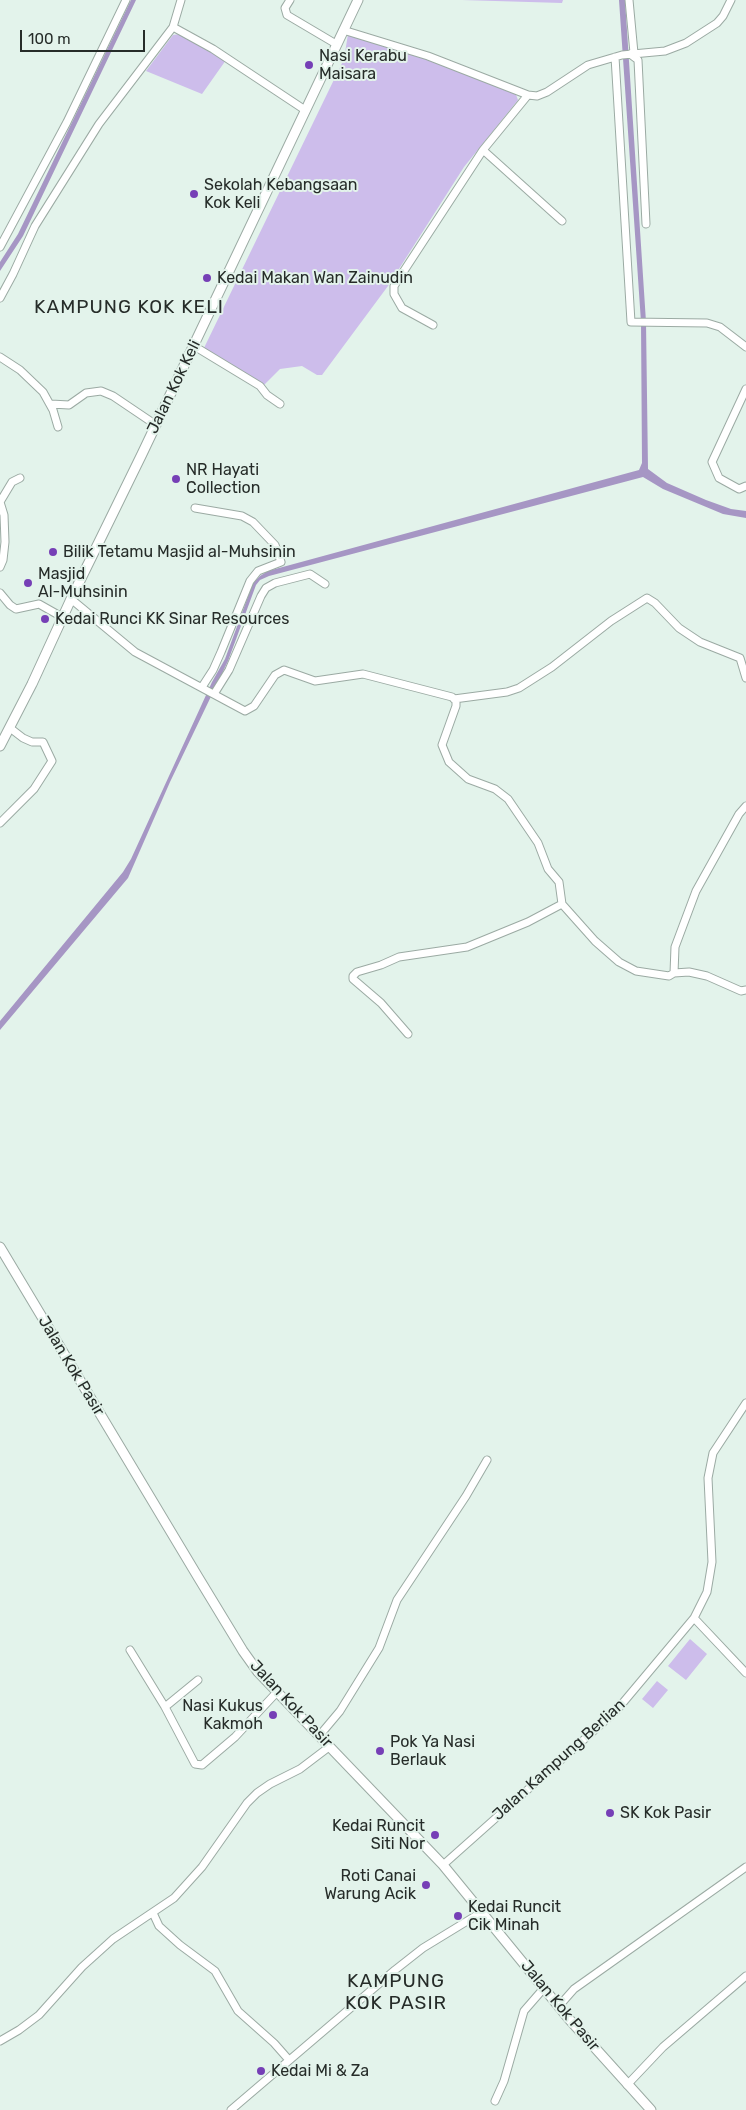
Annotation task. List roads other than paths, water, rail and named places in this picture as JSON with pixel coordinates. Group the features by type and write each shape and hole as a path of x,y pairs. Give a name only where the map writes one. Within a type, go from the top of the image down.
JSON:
{"street":[{"path":"0,247 67,122 126,0"},
{"path":"0,298 35,226 99,124 173,27 181,0"},
{"path":"290,0 285,8 287,15 336,44"},
{"name":"Jalan Kok Keli","path":"0,746 194,346 358,0"},
{"path":"630,0 625,55 631,322 707,323 720,328 746,347"},
{"path":"343,30 428,56 528,95 542,95 585,66 625,55 665,51 686,44 717,24 724,16 731,0"},
{"path":"173,27 220,53 305,110"},
{"path":"625,55 638,60 646,224"},
{"path":"432,326 402,308 394,294 394,286 483,150 528,95"},
{"path":"483,150 562,221"},
{"path":"194,346 260,386 267,395 280,404"},
{"path":"0,357 31,380 43,392 50,404 58,427"},
{"path":"746,389 712,462 719,478 739,489 746,486"},
{"path":"50,404 69,405 86,393 101,391 113,396 156,425"},
{"path":"0,567 4,555 5,533 4,515 0,502 12,482 20,478"},
{"path":"195,508 242,516 253,522 275,545 281,562 258,571 254,575 222,652 202,687"},
{"path":"214,694 229,670 266,588 275,583 310,574 325,584"},
{"path":"0,593 16,609 39,604 62,617"},
{"path":"71,598 128,648 245,711 249,710 258,700 275,675 284,670 315,681 363,674 454,699 507,692 519,688 552,667 642,599 651,599 679,628 700,642 740,658 746,678"},
{"path":"454,699 456,706 442,740 444,752 449,762 468,778 499,792 508,799 538,843 548,869 559,882 562,904 596,941 619,962 636,971 669,976 674,973 689,972 707,976 741,991 746,990"},
{"path":"0,823 34,789 52,760 43,742 32,742 10,728"},
{"path":"674,973 675,947 696,891 739,814 746,806"},
{"path":"408,1034 381,1004 354,979 353,976 357,972 399,957 467,947 528,922 562,904"},
{"name":"Jalan Kok Pasir","path":"0,1247 258,1672 443,1864 559,2006 651,2110"},
{"name":"Jalan Kampung Berlian","path":"443,1864 616,1711 694,1618 707,1592 712,1562 708,1478 713,1453 746,1403"},
{"path":"320,1736 340,1711 379,1648 397,1600 466,1496 487,1460"},
{"path":"694,1618 746,1673"},
{"path":"130,1650 165,1707 189,1755 195,1764 202,1766 235,1736 277,1692"},
{"path":"165,1707 198,1680"},
{"path":"0,2040 24,2027 39,2015 82,1967 113,1939 174,1898 212,1854 247,1803 257,1793 270,1784 300,1769 329,1747"},
{"path":"559,2006 574,1990 746,1867"},
{"path":"231,2110 424,1948 482,1912"},
{"path":"153,1913 159,1926 180,1945 215,1971 238,2011 274,2043 289,2060"},
{"path":"627,2085 664,2048 746,1976"},
{"path":"494,2101 506,2075 524,2011 544,1988"}],"place":[{"name":"Nasi Kerabu Maisara","path":"309,65"},
{"name":"Sekolah Kebangsaan Kok Keli","path":"194,194"},
{"name":"Kedai Makan Wan Zainudin","path":"207,278"},
{"name":"NR Hayati Collection","path":"176,479"},
{"name":"Bilik Tetamu Masjid al-Muhsinin","path":"53,552"},
{"name":"Masjid Al-Muhsinin","path":"28,583"},
{"name":"Kedai Runci KK Sinar Resources","path":"45,619"},
{"name":"Nasi Kukus Kakmoh","path":"273,1715"},
{"name":"Pok Ya Nasi Berlauk","path":"380,1751"},
{"name":"SK Kok Pasir","path":"610,1813"},
{"name":"Kedai Runcit Siti Nor","path":"435,1835"},
{"name":"Roti Canai Warung Acik","path":"426,1885"},
{"name":"Kedai Runcit Cik Minah","path":"458,1916"},
{"name":"Kedai Mi & Za","path":"261,2071"}],"district":[{"name":"KAMPUNG KOK KELI","path":"129,308"},
{"name":"KAMPUNG KOK PASIR","path":"396,1993"}]}
